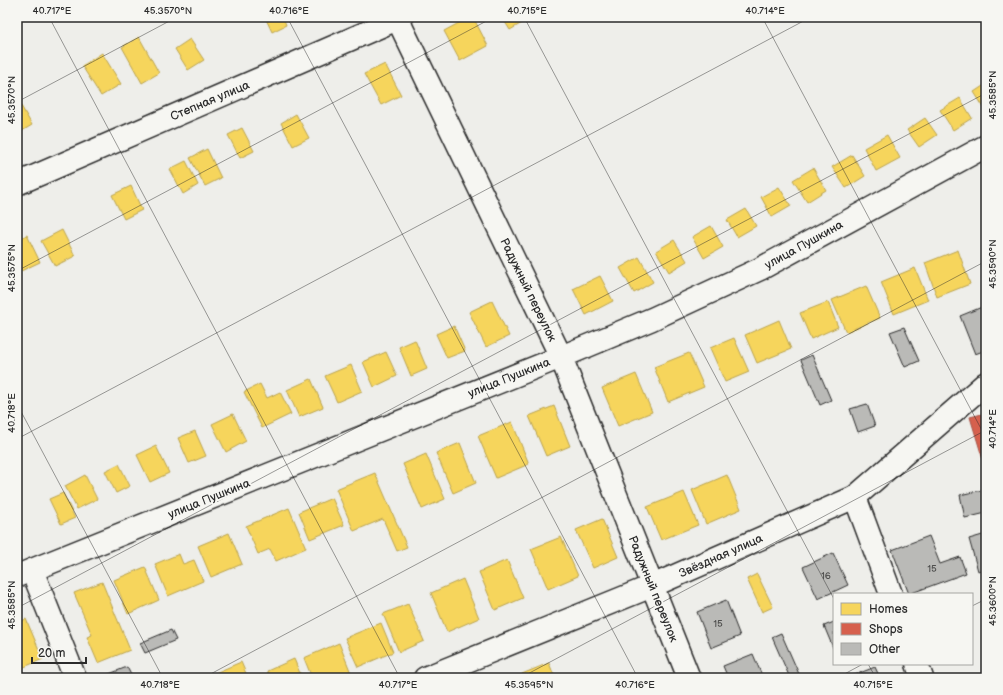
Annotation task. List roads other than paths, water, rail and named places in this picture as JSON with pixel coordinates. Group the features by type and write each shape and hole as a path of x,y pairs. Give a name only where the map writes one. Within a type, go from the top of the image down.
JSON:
{"street":[{"name":"Степная улица","path":"17,184 400,18"},
{"name":"Радужный переулок","path":"400,18 561,357 689,678"},
{"name":"улица Пушкина","path":"25,573 652,319 760,269 986,146"},
{"name":"Звёздная улица","path":"425,678 652,586 855,497 986,382"},
{"path":"855,497 891,593"},
{"path":"25,573 75,678"},
{"path":"917,665 922,678"}]}
